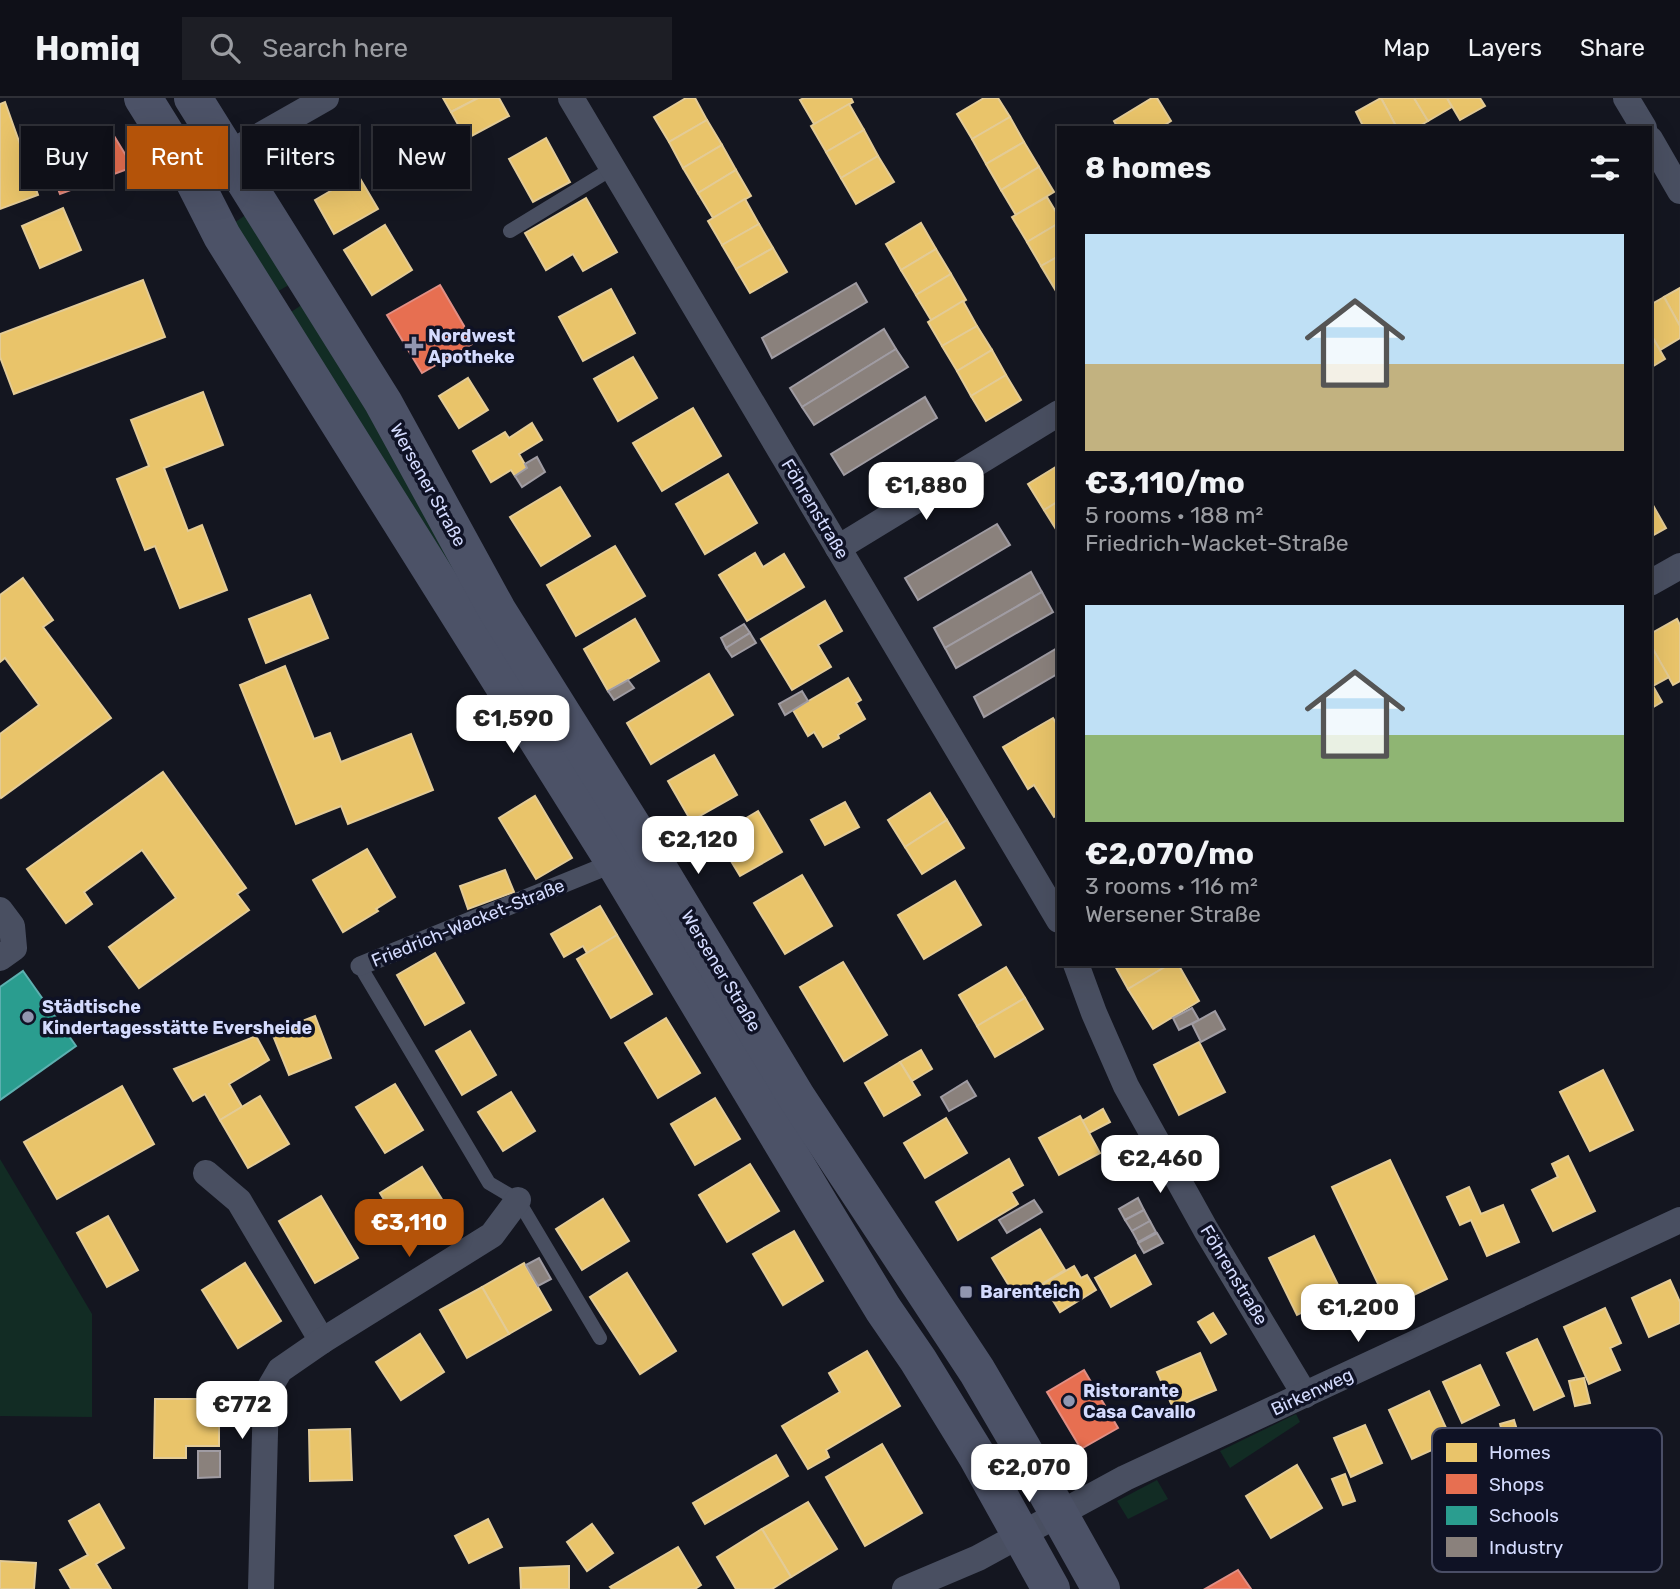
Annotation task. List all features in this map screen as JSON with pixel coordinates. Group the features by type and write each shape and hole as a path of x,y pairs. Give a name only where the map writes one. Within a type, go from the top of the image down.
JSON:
{"main road":[{"name":"Wersener Straße","path":"143,98 160,126"},
{"name":"Wersener Straße","path":"193,98 210,126"},
{"name":"Wersener Straße","path":"228,155 383,402 827,1218 970,1446 1051,1589"},
{"name":"Wersener Straße","path":"198,189 222,236 631,855 797,1098 977,1371 1101,1589"}],"street":[{"path":"228,152 326,98"},
{"name":"Föhrenstraße","path":"571,98 1057,917"},
{"path":"1626,98 1643,126"},
{"path":"1652,142 1680,191"},
{"path":"838,548 1057,414"},
{"path":"1652,582 1680,566"},
{"name":"Friedrich-Wacket-Straße","path":"360,966 631,855"},
{"path":"0,910 12,926 14,948 0,958"},
{"name":"Föhrenstraße","path":"1077,966 1126,1086 1206,1230 1305,1395"},
{"path":"206,1173 239,1201 322,1341"},
{"path":"261,1589 266,1394 280,1370 492,1235 518,1200"},
{"name":"Birkenweg","path":"905,1589 962,1566 1125,1479 1680,1220"}],"lane":[{"path":"510,231 613,168"},
{"name":"Friedrich-Wacket-Straße","path":"360,966 489,1183 518,1200 600,1338"}],"green space":[{"path":"250,212 294,282 275,293 231,225"},
{"path":"306,302 600,801 288,314"},
{"path":"0,1159 92,1314 92,1417 0,1416"},
{"path":"1296,1414 1300,1422 1230,1468 1220,1451"},
{"path":"1157,1480 1168,1499 1128,1519 1117,1501"}],"building: Homes":[{"path":"443,98 478,98 451,112"},
{"path":"478,98 499,98 509,116 470,137 470,126 459,126 451,112"},
{"path":"686,98 695,98 707,120 669,142 654,117"},
{"path":"851,98 853,102 814,124 800,100"},
{"path":"984,98 998,98 1010,117 972,139 957,114"},
{"path":"1152,98 1157,98 1171,121 1163,126 1117,126 1114,121"},
{"path":"1381,98 1414,98 1428,121 1419,126 1396,126"},
{"path":"1381,98 1396,126 1363,126 1356,112"},
{"path":"1414,98 1447,98 1452,107 1428,121"},
{"path":"1447,98 1480,98 1485,106 1460,120"},
{"path":"5,102 21,147 21,189 36,189 38,195 0,209 0,104"},
{"path":"849,104 864,130 826,152 811,126"},
{"path":"1010,117 1024,142 986,164 972,139"},
{"path":"707,120 722,145 683,168 669,142"},
{"path":"864,130 878,156 841,178 826,152"},
{"path":"546,138 570,182 533,202 509,159"},
{"path":"1024,142 1039,167 1001,190 986,164"},
{"path":"722,145 736,170 698,193 683,168"},
{"path":"878,156 894,182 856,204 841,178"},
{"path":"1039,167 1054,192 1016,215 1001,190"},
{"path":"736,170 751,196 713,218 698,193"},
{"path":"359,177 378,209 334,234 315,200 334,189 359,189"},
{"path":"1047,197 1057,214 1057,224 1027,242 1012,217"},
{"path":"586,198 617,252 583,271 573,254 546,270 525,233"},
{"path":"745,199 759,224 722,245 708,221"},
{"path":"63,208 81,250 40,268 22,226"},
{"path":"921,223 936,249 901,270 886,244"},
{"path":"759,224 773,248 736,269 722,245"},
{"path":"1057,224 1057,257 1041,266 1027,242"},
{"path":"385,225 412,270 372,295 344,250"},
{"path":"773,248 787,272 750,293 736,269"},
{"path":"936,249 951,274 916,295 901,270"},
{"path":"1057,257 1056,291 1041,266"},
{"path":"951,274 966,300 931,320 916,295"},
{"path":"143,280 165,337 14,394 0,357 0,334"},
{"path":"1680,288 1680,326 1664,297"},
{"path":"611,289 635,333 583,361 559,317"},
{"path":"1664,297 1680,326 1680,338 1660,350 1652,336 1652,304"},
{"path":"963,301 977,326 942,346 928,322"},
{"path":"977,326 992,350 957,371 942,346"},
{"path":"1652,336 1665,359 1652,367"},
{"path":"992,350 1006,375 971,396 957,371"},
{"path":"633,357 657,398 618,421 594,379"},
{"path":"1006,375 1021,400 986,421 971,396"},
{"path":"468,378 488,410 459,428 439,396"},
{"path":"203,392 223,445 164,468 188,531 202,525 227,590 180,608 155,546 145,550 117,479 149,466 131,420"},
{"path":"693,408 721,456 662,491 633,443"},
{"path":"532,423 542,440 519,454 527,468 515,476 511,470 491,482 473,451 505,432 509,438"},
{"path":"1057,466 1057,502 1044,510 1028,484"},
{"path":"728,474 757,523 705,554 676,504"},
{"path":"560,487 590,536 541,566 510,517"},
{"path":"1057,502 1057,531 1044,510"},
{"path":"1652,504 1666,528 1652,536"},
{"path":"615,546 645,596 576,636 547,585"},
{"path":"755,553 763,567 784,554 804,587 747,621 719,575"},
{"path":"23,578 53,620 43,627 111,718 1,798 0,734 39,705 5,658 0,662 0,595"},
{"path":"310,595 328,638 266,663 249,619"},
{"path":"825,601 842,631 818,645 831,667 792,690 761,639"},
{"path":"635,619 659,661 608,691 584,649"},
{"path":"1677,619 1680,625 1680,681 1673,685 1652,648 1652,633"},
{"path":"1652,647 1669,677 1653,686 1662,702 1652,708"},
{"path":"285,666 314,739 330,733 341,762 411,734 433,790 348,824 341,806 296,824 240,685"},
{"path":"709,674 733,715 651,764 627,723"},
{"path":"848,678 861,700 856,703 865,719 823,747 814,732 808,736 793,710"},
{"path":"1053,718 1057,725 1057,815 1054,817 1034,785 1028,789 1003,747"},
{"path":"714,755 737,795 691,821 668,781"},
{"path":"163,772 246,888 237,894 249,910 139,988 109,947 176,898 142,850 84,892 92,904 66,923 27,869"},
{"path":"930,793 947,820 905,847 888,820"},
{"path":"535,796 572,858 536,879 499,818"},
{"path":"845,802 859,827 825,845 811,820"},
{"path":"758,811 782,852 740,876 716,836"},
{"path":"947,820 964,848 922,874 905,847"},
{"path":"367,849 395,897 376,909 378,911 343,932 313,880"},
{"path":"505,870 514,892 468,909 460,886"},
{"path":"802,875 832,926 785,954 754,903"},
{"path":"955,881 981,925 924,959 898,915"},
{"path":"600,906 617,935 587,953 583,946 564,957 551,934"},
{"path":"617,935 652,994 611,1018 577,959"},
{"path":"435,953 464,1003 425,1025 397,975"},
{"path":"843,962 887,1035 844,1061 800,987"},
{"path":"1115,966 1167,966 1128,989"},
{"path":"1167,966 1179,966 1199,1001 1153,1029 1128,989"},
{"path":"1006,967 1025,998 977,1026 959,995"},
{"path":"1025,998 1043,1029 995,1057 977,1026"},
{"path":"315,1016 331,1058 289,1075 272,1033"},
{"path":"666,1018 700,1073 658,1098 625,1043"},
{"path":"470,1031 496,1075 462,1095 436,1051"},
{"path":"256,1036 269,1060 229,1084 242,1107 220,1120 205,1094 193,1101 174,1069"},
{"path":"1199,1042 1225,1092 1179,1115 1154,1065"},
{"path":"921,1050 932,1069 912,1081 900,1062"},
{"path":"900,1062 920,1095 884,1116 865,1083"},
{"path":"1603,1070 1633,1130 1590,1151 1560,1092"},
{"path":"395,1084 423,1130 385,1153 356,1107"},
{"path":"122,1086 154,1144 57,1199 24,1142"},
{"path":"511,1092 535,1131 503,1151 478,1112"},
{"path":"260,1096 289,1144 248,1168 220,1120"},
{"path":"715,1098 740,1139 695,1165 671,1124"},
{"path":"1103,1109 1110,1122 1089,1133 1082,1121"},
{"path":"1080,1116 1100,1153 1059,1175 1039,1138"},
{"path":"946,1118 967,1153 925,1178 904,1143"},
{"path":"1568,1156 1595,1211 1553,1231 1532,1190 1558,1177 1552,1164"},
{"path":"1009,1159 1023,1185 1011,1192 1018,1204 958,1240 936,1202"},
{"path":"1390,1160 1447,1279 1389,1307 1332,1187"},
{"path":"750,1164 779,1211 727,1242 699,1195"},
{"path":"422,1167 443,1201 401,1227 380,1193"},
{"path":"1469,1187 1481,1214 1503,1205 1519,1242 1487,1256 1471,1220 1460,1225 1447,1197"},
{"path":"321,1196 358,1258 315,1283 279,1221"},
{"path":"603,1199 629,1241 582,1270 556,1229"},
{"path":"108,1216 138,1270 107,1287 77,1233"},
{"path":"1040,1229 1065,1270 1017,1299 992,1258"},
{"path":"794,1231 823,1281 783,1305 753,1254"},
{"path":"1314,1236 1342,1293 1297,1315 1269,1258"},
{"path":"1135,1255 1151,1284 1111,1307 1095,1278"},
{"path":"245,1263 281,1321 238,1348 202,1290"},
{"path":"524,1263 551,1310 509,1334 482,1287"},
{"path":"1074,1266 1081,1278 1087,1275 1096,1290 1060,1312 1043,1284"},
{"path":"627,1273 676,1351 640,1374 590,1297"},
{"path":"1670,1280 1680,1302 1680,1323 1649,1337 1632,1298"},
{"path":"482,1287 509,1334 467,1358 440,1310"},
{"path":"1605,1308 1621,1343 1610,1348 1620,1370 1589,1384 1564,1327"},
{"path":"1213,1313 1226,1334 1211,1343 1198,1322"},
{"path":"420,1334 444,1372 401,1400 376,1362"},
{"path":"1537,1339 1564,1396 1534,1410 1507,1353"},
{"path":"867,1351 900,1406 826,1450 829,1457 808,1469 782,1426 840,1392 829,1373"},
{"path":"1200,1353 1216,1390 1173,1408 1157,1372"},
{"path":"1480,1365 1499,1405 1462,1423 1443,1382"},
{"path":"1584,1378 1590,1403 1575,1406 1569,1381"},
{"path":"1429,1391 1446,1428 1432,1428 1432,1450 1412,1459 1389,1410"},
{"path":"155,1399 219,1399 219,1446 186,1446 186,1458 154,1458"},
{"path":"1514,1420 1516,1428 1501,1428 1500,1424"},
{"path":"1365,1425 1382,1463 1351,1477 1334,1438"},
{"path":"350,1429 352,1480 310,1481 309,1430"},
{"path":"882,1444 922,1513 865,1546 826,1477"},
{"path":"776,1455 788,1476 705,1524 693,1503"},
{"path":"1297,1465 1322,1508 1271,1538 1246,1496"},
{"path":"1345,1474 1355,1501 1343,1505 1332,1479"},
{"path":"808,1502 837,1549 791,1577 762,1529"},
{"path":"99,1504 124,1548 96,1564 111,1589 71,1589 60,1570 88,1555 69,1521"},
{"path":"488,1519 502,1547 469,1563 455,1536"},
{"path":"592,1524 613,1553 587,1571 567,1542"},
{"path":"762,1529 791,1577 772,1589 736,1589 717,1557"},
{"path":"678,1547 701,1585 695,1589 610,1587"},
{"path":"0,1561 36,1563 34,1589 0,1589"},
{"path":"569,1566 569,1589 521,1589 520,1568"}],"building: Shops":[{"path":"113,134 127,157 127,169 113,174"},
{"path":"58,189 74,189 60,194"},
{"path":"440,285 474,343 422,373 387,315"},
{"path":"1084,1370 1118,1428 1081,1449 1047,1392"},
{"path":"1238,1570 1251,1589 1205,1589"}],"building: Schools":[{"name":"Städtische Kindertagesstätte Eversheide","path":"23,971 76,1046 0,1100 0,987"}],"building: Industry":[{"path":"856,283 867,302 772,358 762,338"},
{"path":"884,329 896,349 802,407 790,388"},
{"path":"896,349 908,367 814,425 802,407"},
{"path":"925,397 937,418 844,475 831,454"},
{"path":"537,457 545,472 522,487 515,476 527,468 525,464"},
{"path":"997,524 1010,545 918,600 905,578"},
{"path":"1031,572 1042,592 945,648 934,628"},
{"path":"1042,592 1053,612 956,668 945,648"},
{"path":"744,624 750,633 726,648 721,638"},
{"path":"750,633 756,643 732,657 726,648"},
{"path":"1057,648 1057,674 984,717 974,697"},
{"path":"628,680 634,688 614,700 608,691"},
{"path":"802,691 808,701 785,715 779,704"},
{"path":"1192,1008 1199,1020 1179,1030 1173,1018"},
{"path":"1215,1011 1225,1029 1201,1042 1192,1024"},
{"path":"967,1081 976,1096 949,1111 941,1097"},
{"path":"1138,1198 1144,1210 1125,1220 1119,1209"},
{"path":"1034,1200 1042,1212 1007,1233 999,1220"},
{"path":"1144,1210 1150,1221 1132,1231 1125,1220"},
{"path":"1150,1221 1156,1232 1138,1242 1132,1231"},
{"path":"1157,1233 1163,1243 1144,1253 1138,1243"},
{"path":"539,1258 551,1279 538,1286 526,1265"},
{"path":"198,1451 220,1451 220,1477 198,1478"}],"place":[{"name":"Nordwest Apotheke","path":"414,346"},
{"name":"Städtische Kindertagesstätte Eversheide","path":"28,1017"},
{"name":"Barenteich","path":"966,1292"},
{"name":"Ristorante Casa Cavallo","path":"1069,1401"}]}
